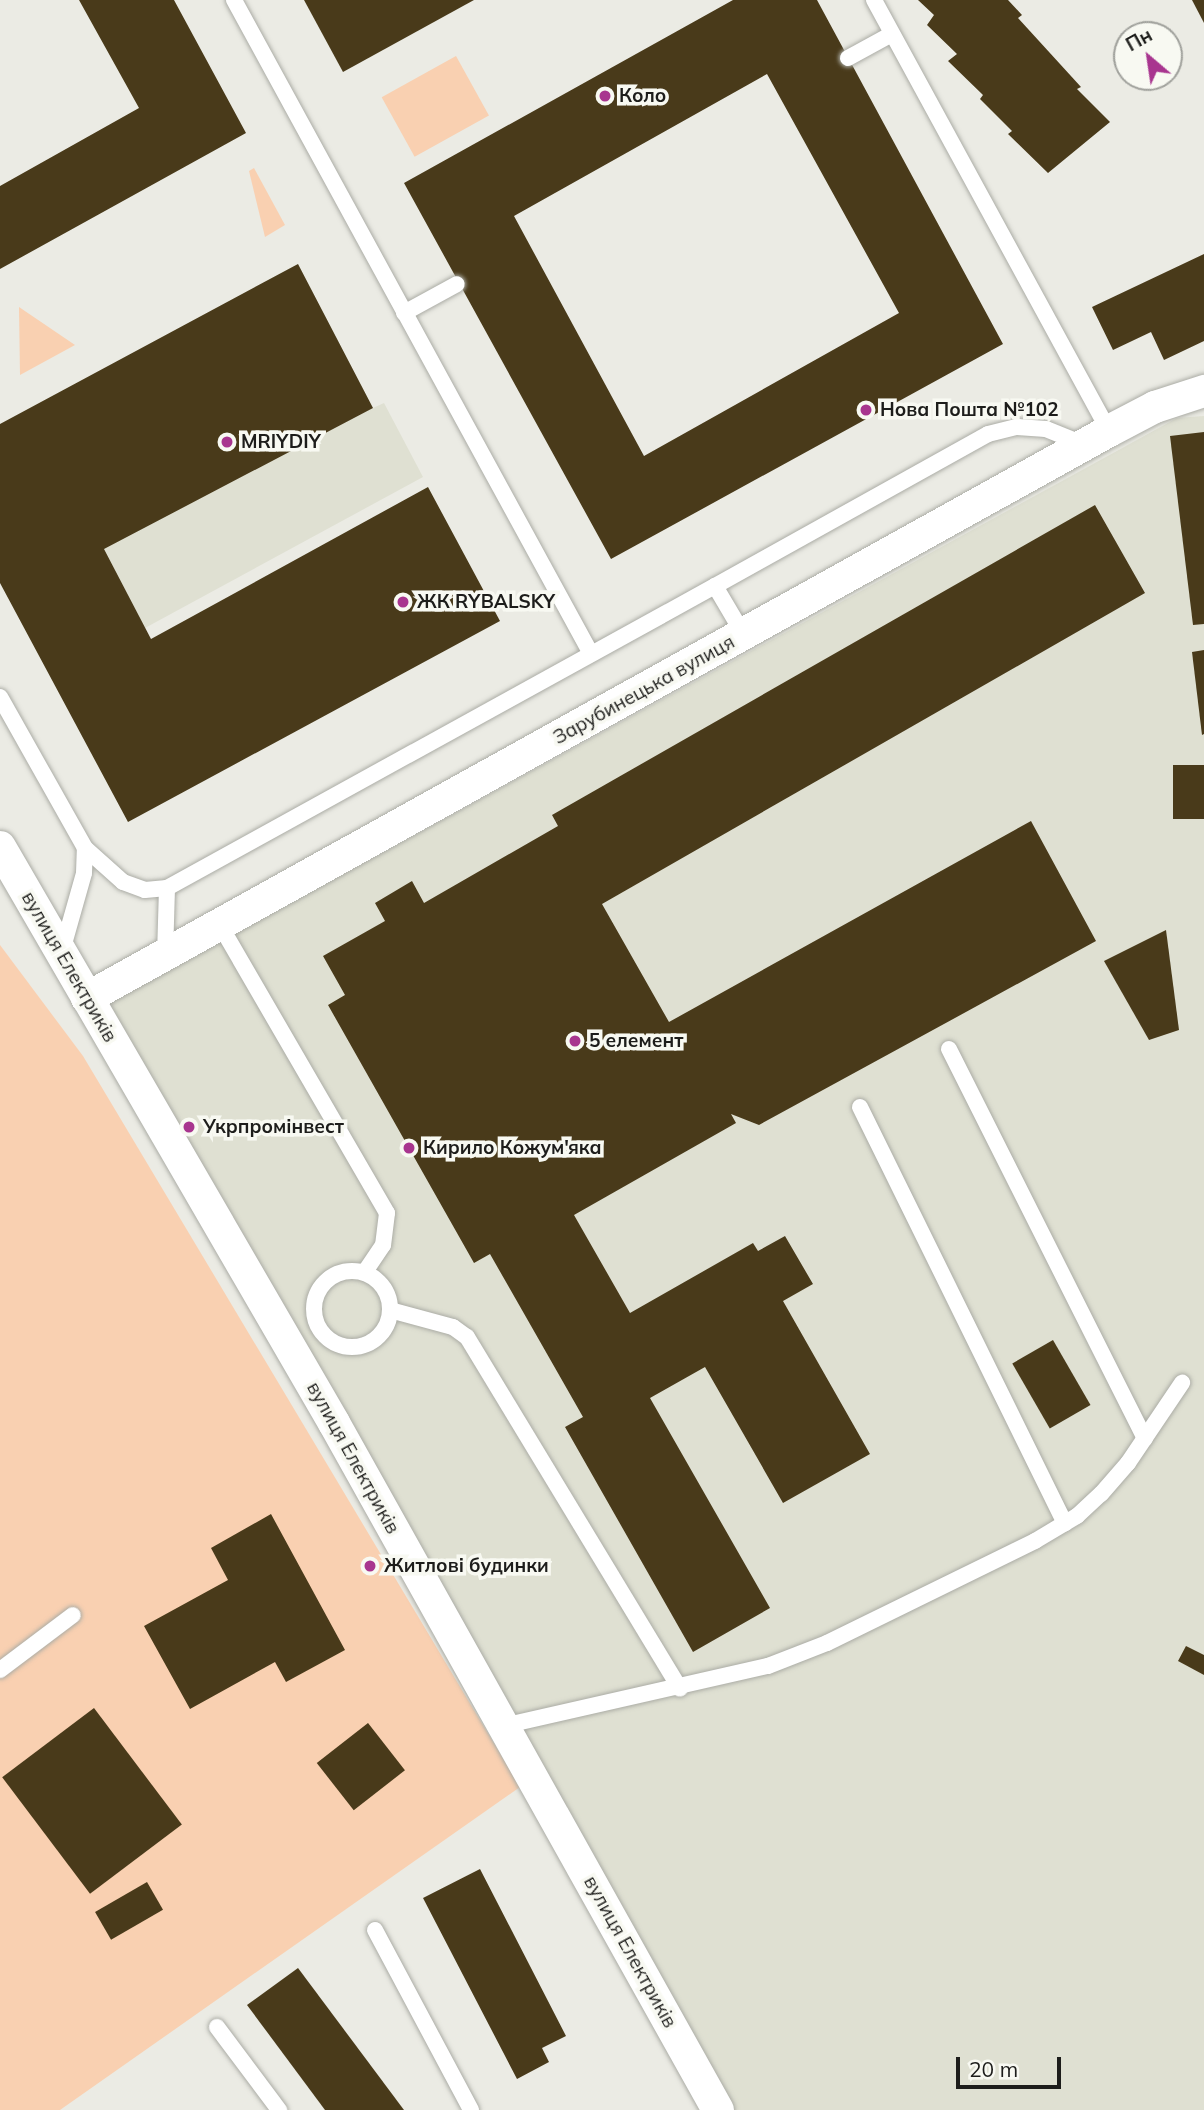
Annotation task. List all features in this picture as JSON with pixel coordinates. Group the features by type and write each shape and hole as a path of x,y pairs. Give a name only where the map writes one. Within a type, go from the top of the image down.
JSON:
{"street":[{"name":"Зарубинецька вулиця","path":"88,998 1097,438 1155,407 1204,391"},
{"name":"вулиця Електриків","path":"0,847 289,1346 718,2110"}],"lane":[{"path":"234,0 590,652"},
{"path":"874,0 1097,438"},
{"path":"848,58 892,34"},
{"path":"404,313 457,284"},
{"path":"0,697 85,848 123,881 145,890 167,888 590,652 988,435 1017,427 1097,438"},
{"path":"715,586 744,635"},
{"path":"61,953 84,873 85,848"},
{"path":"165,955 167,888"},
{"path":"220,925 387,1213 383,1245 365,1272"},
{"path":"949,1049 1145,1438"},
{"path":"860,1107 1065,1523"},
{"path":"349,1270 365,1272 388,1294 390,1310 386,1326 362,1346 346,1347 319,1330 314,1307 321,1284 349,1270"},
{"path":"390,1310 453,1327 467,1337 680,1689"},
{"path":"289,1346 319,1330"},
{"path":"503,1726 680,1689 768,1666 827,1643 1065,1523 1101,1494 1145,1438 1182,1383"},
{"path":"0,1670 74,1615"},
{"path":"375,1930 471,2110"},
{"path":"217,2027 279,2110"}],"shaded area":[{"path":"456,56 489,115 415,157 382,97"},
{"path":"254,168 285,225 265,237 249,171"},
{"name":"MRIYDIY","path":"298,264 373,408 384,403 423,477 145,628 31,408"},
{"path":"19,307 75,345 20,375"},
{"path":"1204,416 1204,2110 731,2110 554,1784 103,1006 1177,418"},
{"path":"0,945 83,1056 520,1787 60,2110 0,2110"}],"building":[{"path":"79,0 174,0 246,133 0,269 0,186 139,108"},
{"path":"304,0 474,0 343,72"},
{"path":"733,0 817,0 1003,344 611,559 404,183","holes":["767,74 899,313 644,456 514,216"]},
{"path":"918,0 1008,0 1022,15 1018,18 1081,87 1077,89 1110,122 1048,173 1008,134 1012,131 980,99 983,95 948,61 957,54 927,25 934,15"},
{"path":"1192,0 1204,0 1204,23"},
{"path":"1204,254 1204,341 1164,360 1151,332 1113,350 1092,307"},
{"path":"298,264 373,408 104,549 151,639 428,487 500,621 128,822 0,583 0,424"},
{"path":"1204,432 1204,624 1193,625 1170,436"},
{"path":"1095,505 1145,593 602,904 669,1022 1031,821 1096,941 759,1125 731,1114 736,1123 574,1215 630,1313 753,1243 758,1251 785,1236 813,1284 783,1301 870,1454 783,1503 705,1367 650,1398 770,1608 693,1652 565,1427 583,1417 490,1254 474,1263 328,1005 345,995 323,956 385,921 375,903 412,881 424,903 558,826 552,815"},
{"path":"1204,650 1204,734 1202,735 1192,652"},
{"path":"1173,765 1204,765 1204,819 1173,819"},
{"path":"1166,930 1179,1030 1149,1040 1104,961"},
{"path":"1053,1340 1090,1405 1050,1428 1012,1364"},
{"path":"271,1514 345,1650 286,1682 275,1662 190,1709 144,1626 228,1580 211,1548"},
{"path":"1186,1646 1204,1655 1204,1675 1178,1661"},
{"path":"94,1708 182,1825 90,1894 2,1777"},
{"path":"368,1723 405,1770 354,1810 317,1763"},
{"path":"480,1869 566,2036 542,2048 549,2062 517,2079 423,1898"},
{"path":"147,1882 163,1910 111,1940 95,1912"},
{"path":"298,1968 404,2110 325,2110 247,2005"}],"place":[{"name":"Коло","path":"605,96"},
{"name":"Нова Пошта №102","path":"866,410"},
{"name":"MRIYDIY","path":"227,442"},
{"name":"ЖК RYBALSKY","path":"403,602"},
{"name":"5 елемент","path":"575,1041"},
{"name":"Укрпромінвест","path":"189,1127"},
{"name":"Кирило Кожум'яка","path":"409,1148"},
{"name":"Житлові будинки","path":"370,1566"}]}
